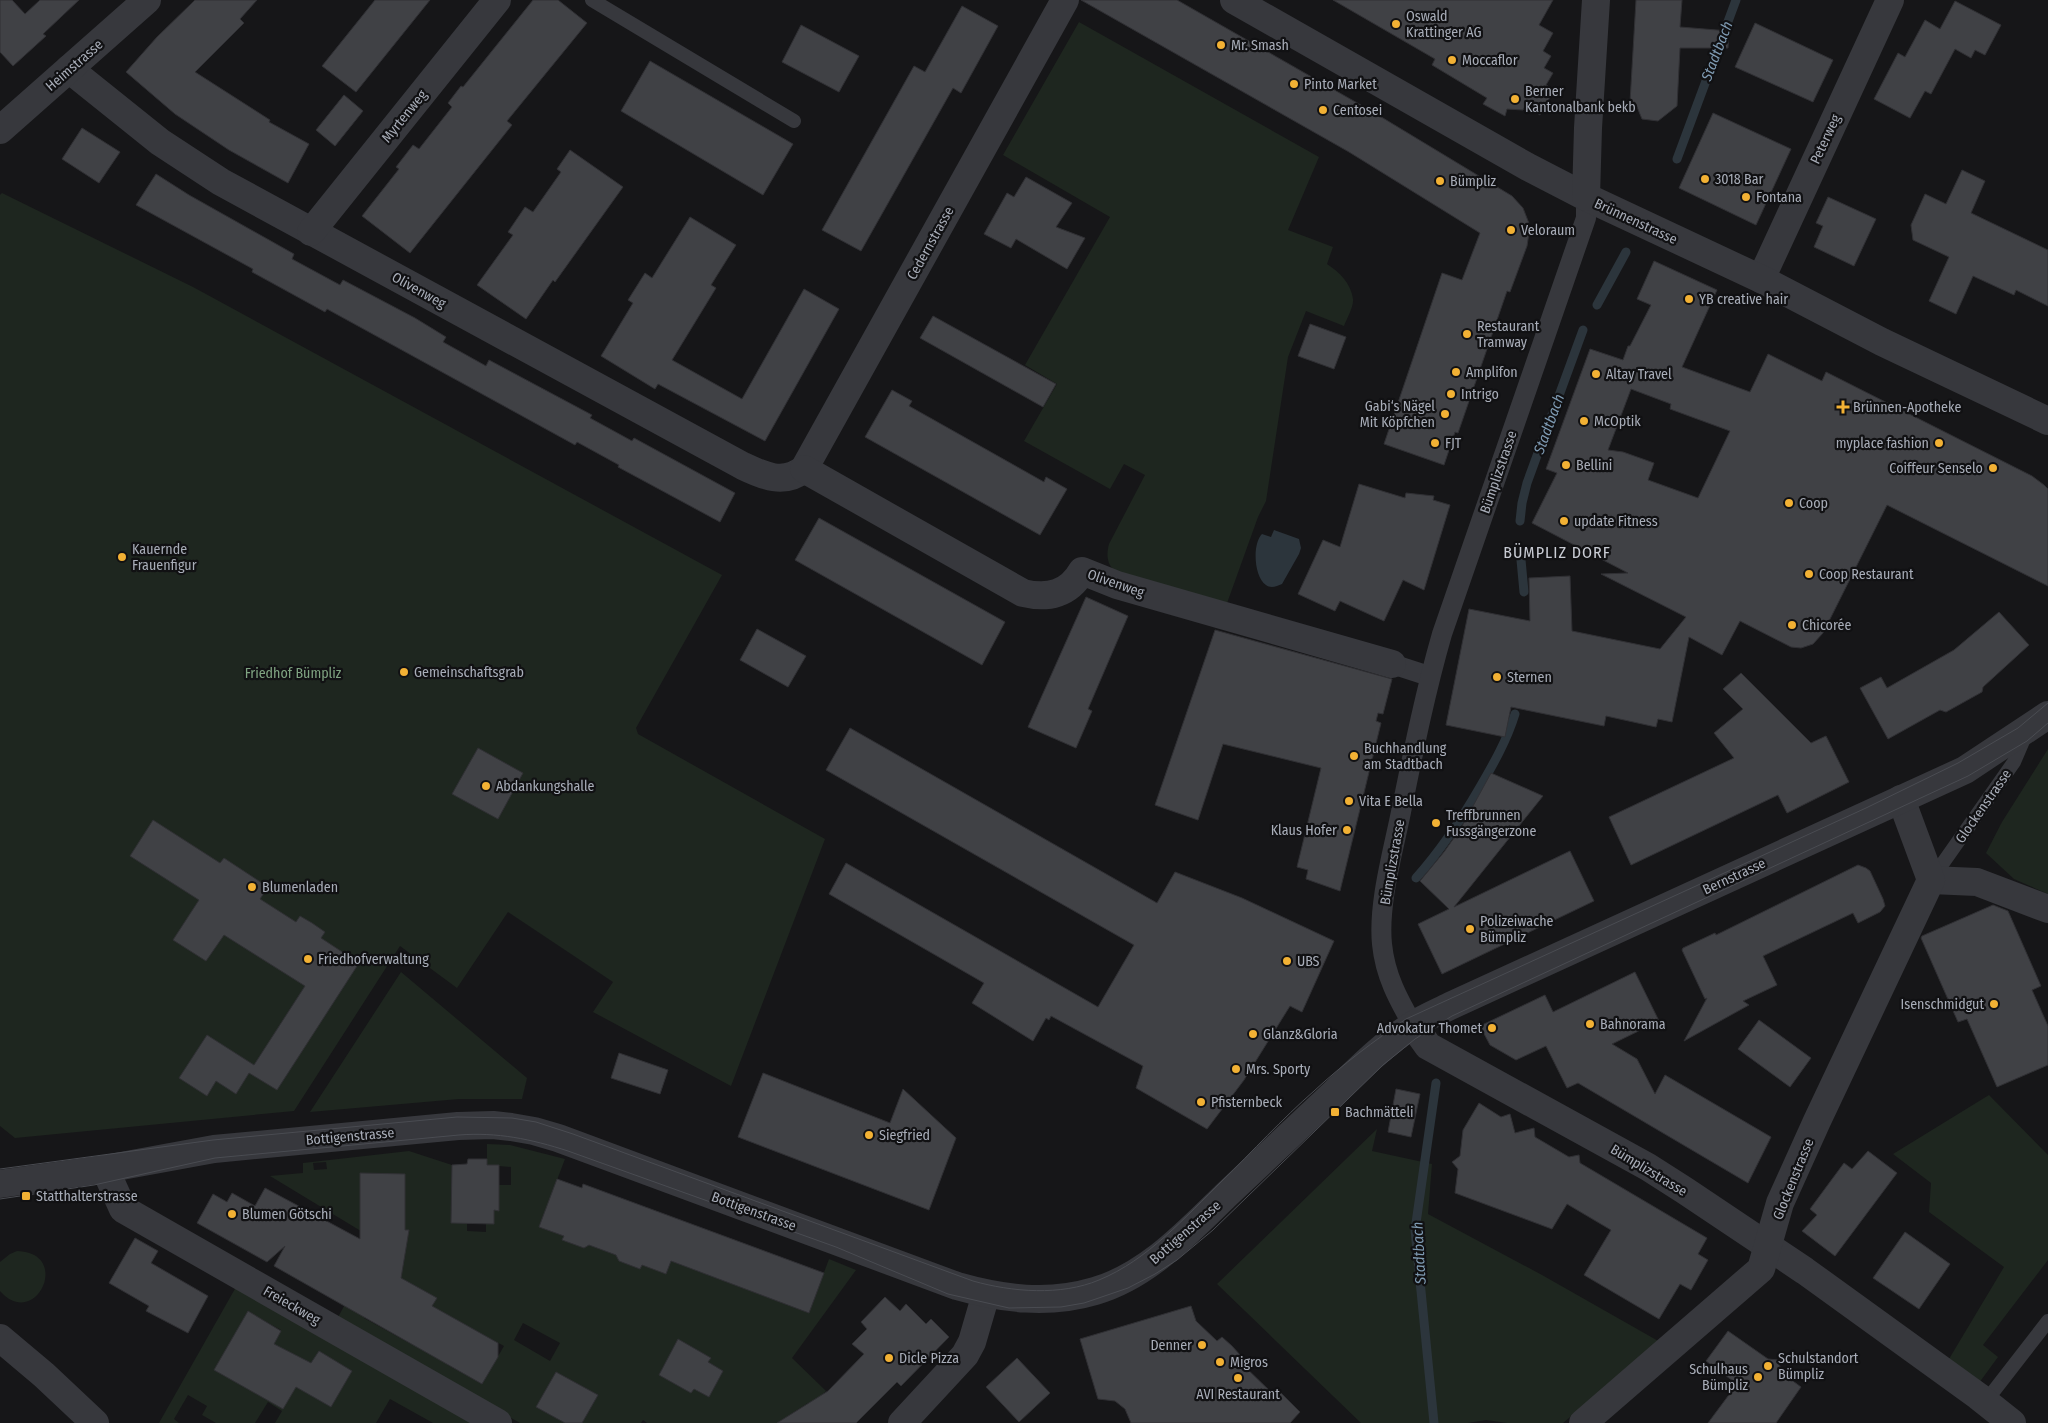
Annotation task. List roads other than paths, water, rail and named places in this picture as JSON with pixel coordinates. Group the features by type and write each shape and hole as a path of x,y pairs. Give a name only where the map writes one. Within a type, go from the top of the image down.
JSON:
{"street":[{"name":"Heimstrasse","path":"4,117 69,69 147,0"},
{"name":"Myrtenweg","path":"311,232 497,0"},
{"name":"Cedernstrasse","path":"796,474 1066,0"},
{"name":"Brünnenstrasse","path":"1234,0 1528,167 1586,197 1761,279 1882,342 2048,421"},
{"name":"Bümplizstrasse","path":"1596,0 1588,128 1586,218 1442,634 1430,676 1395,842 1381,927 1386,969 1392,986 1413,1025 1428,1046 1648,1167 1768,1246 1986,1401 2012,1423"},
{"name":"Peterweg","path":"1761,279 1890,0"},
{"name":"Olivenweg","path":"69,69 160,142 193,165 311,232 743,466 767,476 796,474 1023,593 1036,596 1056,594 1069,587 1082,571 1117,585 1430,676"},
{"name":"Bernstrasse","path":"1413,1025 1450,1006 1965,770 2038,722"},
{"path":"1901,799 1932,880 1978,882 2048,909"},
{"name":"Glockenstrasse","path":"1583,1423 1761,1269 1780,1202 1932,880"},
{"name":"Bottigenstrasse","path":"0,1184 105,1169 214,1149 458,1126 494,1125 534,1131 558,1138 957,1286 986,1294 1018,1299 1063,1298 1104,1288 1137,1271 1180,1239 1368,1060 1413,1025"},
{"name":"Freieckweg","path":"105,1169 123,1209 498,1423"},
{"path":"902,1423 965,1355 972,1342 986,1294"},
{"path":"0,1338 44,1375 95,1423"}],"lane":[{"path":"592,0 794,121"},
{"name":"Glockenstrasse","path":"1932,880 2014,762 2038,722"},
{"path":"1986,1401 2048,1321"}],"waterway":[{"name":"Stadtbach","path":"1677,159 1736,0"},
{"name":"Stadtbach","path":"1597,305 1626,252"},
{"name":"Stadtbach","path":"1520,521 1527,483 1583,330"},
{"name":"Stadtbach","path":"1521,560 1524,592"},
{"name":"Stadtbach","path":"1416,878 1442,846 1473,799 1500,751 1515,714"},
{"name":"Stadtbach","path":"1434,1423 1415,1230 1436,1083"}],"tram line":[{"path":"0,1169 213,1140 457,1117 512,1118 536,1122 573,1134 973,1281 1004,1288 1036,1291 1084,1285 1117,1271 1150,1249 1180,1223 1290,1113 1325,1081 1359,1053 1406,1019 1866,808 1958,763 2018,728 2048,703"},
{"path":"0,1199 94,1185 215,1158 459,1135 500,1136 541,1143 568,1151 836,1247 948,1294 1009,1308 1061,1307 1084,1303 1128,1288 1177,1260 1213,1230 1383,1065 1415,1039 1452,1016 1968,776 2027,741 2048,723"}],"place":[{"name":"Oswald Krattinger AG","path":"1396,24"},
{"name":"Mr. Smash","path":"1221,45"},
{"name":"Moccaflor","path":"1452,60"},
{"name":"Pinto Market","path":"1294,84"},
{"name":"Berner Kantonalbank bekb","path":"1515,99"},
{"name":"Centosei","path":"1323,110"},
{"name":"3018 Bar","path":"1705,179"},
{"name":"Bümpliz","path":"1440,181"},
{"name":"Fontana","path":"1746,197"},
{"name":"Veloraum","path":"1511,230"},
{"name":"YB creative hair","path":"1689,299"},
{"name":"Restaurant Tramway","path":"1467,334"},
{"name":"Amplifon","path":"1456,372"},
{"name":"Altay Travel","path":"1596,374"},
{"name":"Intrigo","path":"1451,394"},
{"name":"Brünnen-Apotheke","path":"1843,407"},
{"name":"Gabi‘s Nägel Mit Köpfchen","path":"1445,414"},
{"name":"McOptik","path":"1584,421"},
{"name":"FJT","path":"1435,443"},
{"name":"myplace fashion","path":"1939,443"},
{"name":"Bellini","path":"1566,465"},
{"name":"Coiffeur Senselo","path":"1993,468"},
{"name":"Coop","path":"1789,503"},
{"name":"update Fitness","path":"1564,521"},
{"name":"Kauernde Frauenfigur","path":"122,557"},
{"name":"Coop Restaurant","path":"1809,574"},
{"name":"Chicorée","path":"1792,625"},
{"name":"Gemeinschaftsgrab","path":"404,672"},
{"name":"Sternen","path":"1497,677"},
{"name":"Buchhandlung am Stadtbach","path":"1354,756"},
{"name":"Abdankungshalle","path":"486,786"},
{"name":"Vita E Bella","path":"1349,801"},
{"name":"Treffbrunnen Fussgängerzone","path":"1436,823"},
{"name":"Klaus Hofer","path":"1347,830"},
{"name":"Blumenladen","path":"252,887"},
{"name":"Polizeiwache Bümpliz","path":"1470,929"},
{"name":"Friedhofverwaltung","path":"308,959"},
{"name":"UBS","path":"1287,961"},
{"name":"Isenschmidgut","path":"1994,1004"},
{"name":"Bahnorama","path":"1590,1024"},
{"name":"Advokatur Thomet","path":"1492,1028"},
{"name":"Glanz&Gloria","path":"1253,1034"},
{"name":"Mrs. Sporty","path":"1236,1069"},
{"name":"Pfisternbeck","path":"1201,1102"},
{"name":"Bachmätteli","path":"1335,1112"},
{"name":"Siegfried","path":"869,1135"},
{"name":"Statthalterstrasse","path":"26,1196"},
{"name":"Blumen Götschi","path":"232,1214"},
{"name":"Denner","path":"1202,1345"},
{"name":"Dicle Pizza","path":"889,1358"},
{"name":"Migros","path":"1220,1362"},
{"name":"Schulstandort Bümpliz","path":"1768,1366"},
{"name":"Schulhaus Bümpliz","path":"1758,1377"},
{"name":"AVI Restaurant","path":"1238,1378"}],"district":[{"name":"BÜMPLIZ DORF","path":"1557,552"}],"park label":[{"name":"Friedhof Bümpliz","path":"293,673"}]}
